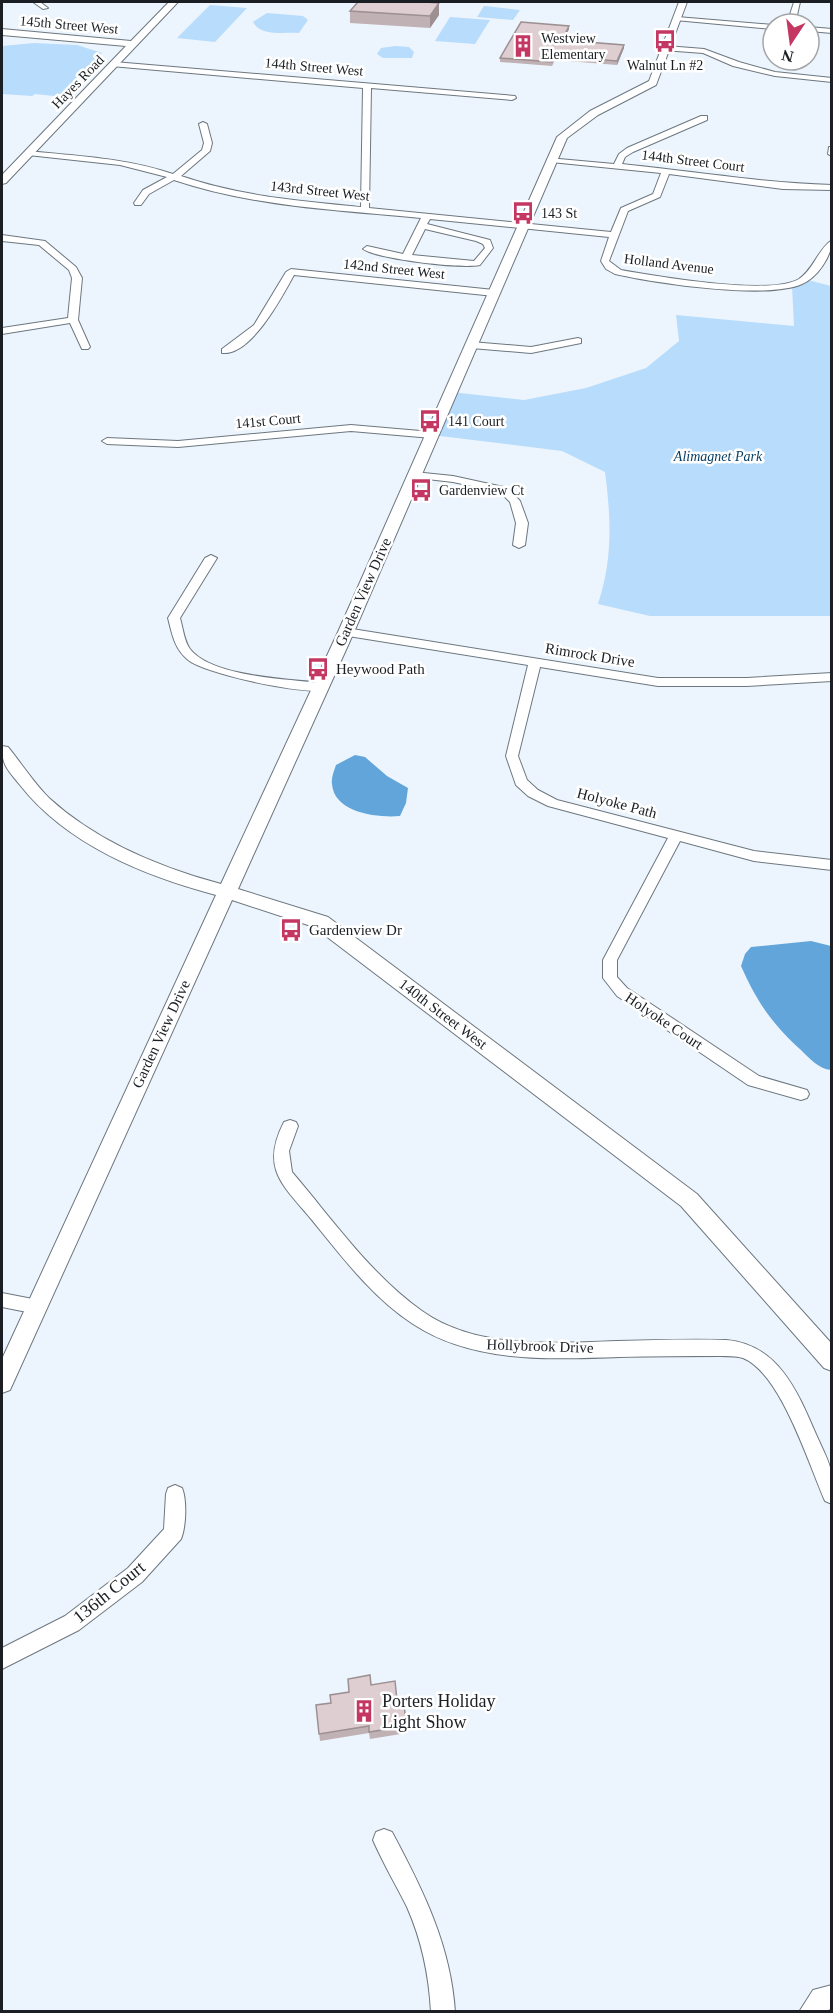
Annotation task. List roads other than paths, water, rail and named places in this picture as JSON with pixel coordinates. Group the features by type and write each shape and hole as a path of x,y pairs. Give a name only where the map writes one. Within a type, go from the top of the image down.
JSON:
{"street":[{"path":"36,2 45,8"},
{"name":"Hayes Road","path":"2,181 174,2"},
{"name":"Garden View Drive","path":"2,1383 346,632 562,137 576,123 653,82 683,2"},
{"path":"677,19 761,26"},
{"name":"145th Street West","path":"2,32 134,44"},
{"path":"666,48 704,51 736,64 775,74 831,80"},
{"name":"144th Street West","path":"114,64 512,98"},
{"path":"365,210 367,86"},
{"path":"617,166 622,156 630,150 704,118"},
{"path":"138,203 146,192 175,177 200,159 208,143 203,124"},
{"path":"831,149 831,154"},
{"name":"143rd Street West","path":"28,153 120,163 175,177 210,189 247,196 613,235"},
{"name":"144th Street Court","path":"551,160 666,170 783,186 831,188"},
{"name":"Holland Avenue","path":"666,170 657,195 624,210 605,261 609,267 618,272 762,289 792,286 801,282 831,243"},
{"path":"407,255 428,216"},
{"path":"367,249 392,255 407,255 466,264 477,263 489,248 487,242 479,239 423,226"},
{"path":"2,238 42,243 73,269 77,278 73,320 85,347"},
{"name":"142nd Street West","path":"225,351 243,342 255,331 291,272 494,293"},
{"path":"2,331 73,320"},
{"path":"471,345 531,350 578,341"},
{"name":"141st Court","path":"107,441 178,444 351,428 432,435"},
{"path":"414,475 453,479 504,490 515,501 522,523 519,545"},
{"path":"211,558 174,618 184,650 201,666 221,672 321,687"},
{"name":"Rimrock Drive","path":"346,632 658,682 747,682 831,677"},
{"name":"Holyoke Path","path":"535,663 512,756 521,782 533,794 554,803 754,856 831,865"},
{"name":"140th Street West","path":"2,751 42,801 76,827 122,854 175,879 226,892 321,922 688,1200 831,1361"},
{"name":"Holyoke Court","path":"676,836 610,960 610,978 622,992 754,1081 801,1094"},
{"name":"Hollybrook Drive","path":"290,1126 280,1152 279,1164 285,1176 382,1288 406,1310 437,1329 471,1343 513,1348 575,1350 720,1348 748,1353 767,1366 790,1400 831,1495"},
{"path":"2,1300 37,1306"},
{"name":"136th Court","path":"2,1659 72,1623 135,1575 174,1533 175,1494"},
{"path":"384,1840 421,1910 434,1944 443,1998 443,2012"},
{"path":"810,2012 821,1998 831,1996"}],"water":[{"path":"355,755 365,757 387,776 408,788 406,803 400,816 380,816 358,812 340,802 332,782 333,774 336,765"},
{"path":"811,941 831,946 831,1070 815,1063 773,1021 759,1002 741,966 745,954 751,947"}],"place":[{"name":"Walnut Ln #2","path":"665,41"},
{"name":"Westview Elementary","path":"523,46"},
{"name":"143 St","path":"523,213"},
{"name":"141 Court","path":"430,421"},
{"name":"Gardenview Ct","path":"421,490"},
{"name":"Heywood Path","path":"318,669"},
{"name":"Gardenview Dr","path":"291,930"},
{"name":"Porters Holiday Light Show","path":"364,1711"}],"park label":[{"name":"Alimagnet Park","path":"718,456"}]}
